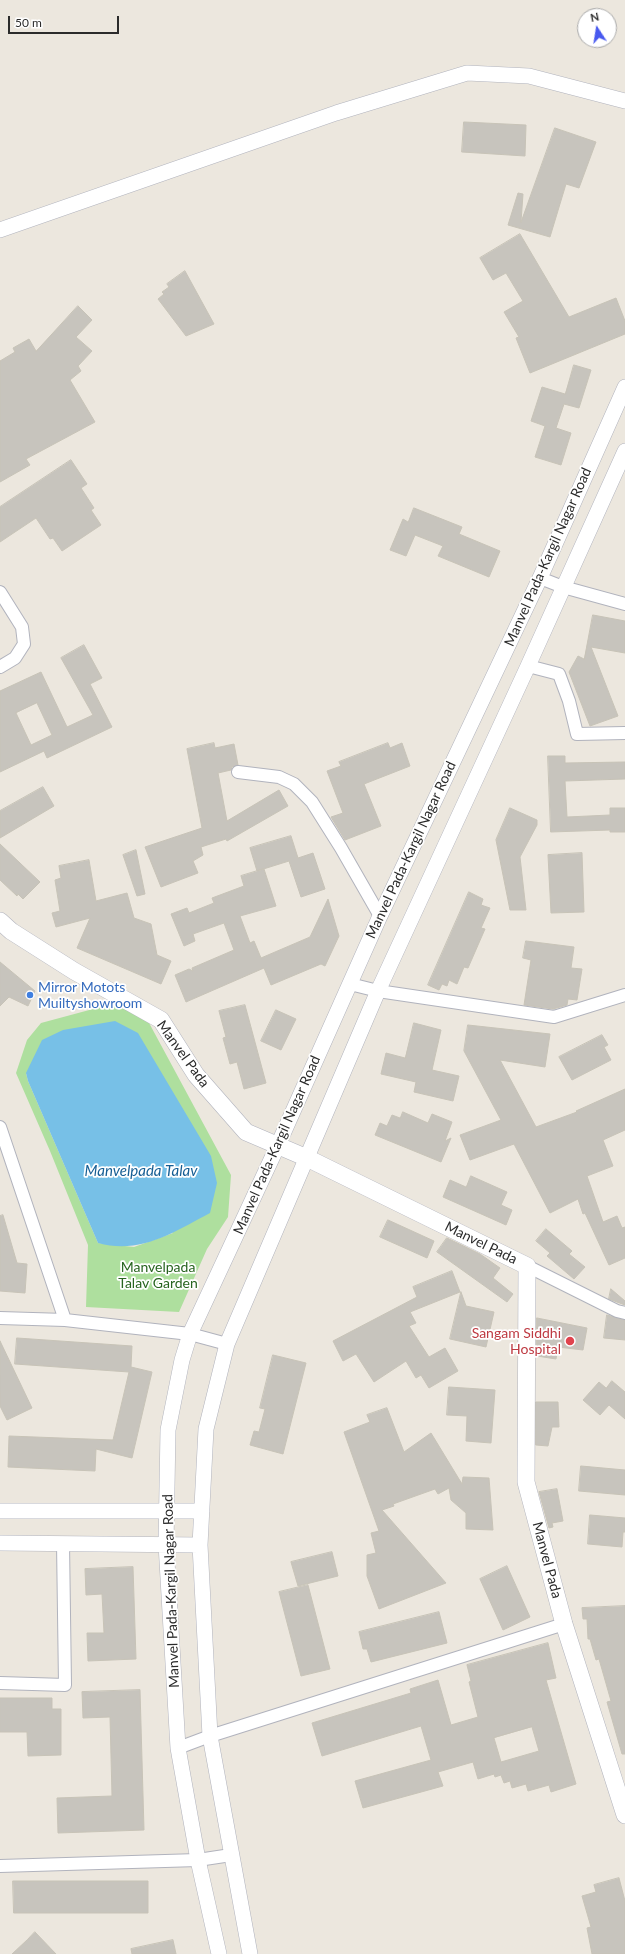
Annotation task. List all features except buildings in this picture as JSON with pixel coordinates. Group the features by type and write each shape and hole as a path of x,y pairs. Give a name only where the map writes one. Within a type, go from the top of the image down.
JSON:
{"main road":[{"name":"Manvel Pada","path":"0,920 11,931 74,972 161,1020 196,1075 246,1132 307,1158 527,1266 526,1482 564,1624 625,1815"}],"street":[{"path":"0,230 336,112 467,73 529,76 625,101"},
{"name":"Manvel Pada-Kargil Nagar Road","path":"219,1954 198,1860 178,1748 166,1544 168,1430 182,1360 190,1334 278,1145 380,916 540,578 625,387"},
{"name":"Manvel Pada-Kargil Nagar Road","path":"250,1954 210,1736 200,1545 206,1429 227,1344 378,991 528,666 625,451"},
{"path":"540,578 563,587 625,604"},
{"path":"0,592 22,627 24,644 15,658 0,667"},
{"path":"528,666 559,674 569,701 577,734 625,733"},
{"path":"238,772 280,777 294,784 312,802 341,848 380,916"},
{"path":"350,984 378,991 554,1017 625,995"},
{"path":"0,1128 65,1320"},
{"path":"527,1266 617,1311 625,1313"},
{"path":"0,1318 65,1320 190,1334 227,1344"},
{"path":"0,1511 202,1511"},
{"path":"0,1543 200,1545"},
{"path":"0,1682 65,1685 63,1543"},
{"path":"178,1748 210,1736 564,1624"},
{"path":"0,1866 198,1860 231,1856"}],"green space":[{"name":"Manvelpada Talav Garden","path":"119,1002 148,1021 231,1175 228,1217 207,1249 179,1312 86,1307 88,1245 50,1151 16,1073 27,1040 41,1023","holes":["26,1073 173,1233 134,1247 98,1243 28,1081"]}],"water":[{"name":"Manvelpada Talav","path":"115,1021 138,1033 211,1156 217,1183 210,1213 156,1240 128,1246 113,1246 98,1243 28,1081 26,1073 42,1040 63,1030"}],"place":[{"name":"Mirror Motots Muiltyshowroom","path":"30,995"},
{"name":"Sangam Siddhi Hospital","path":"570,1341"}]}
